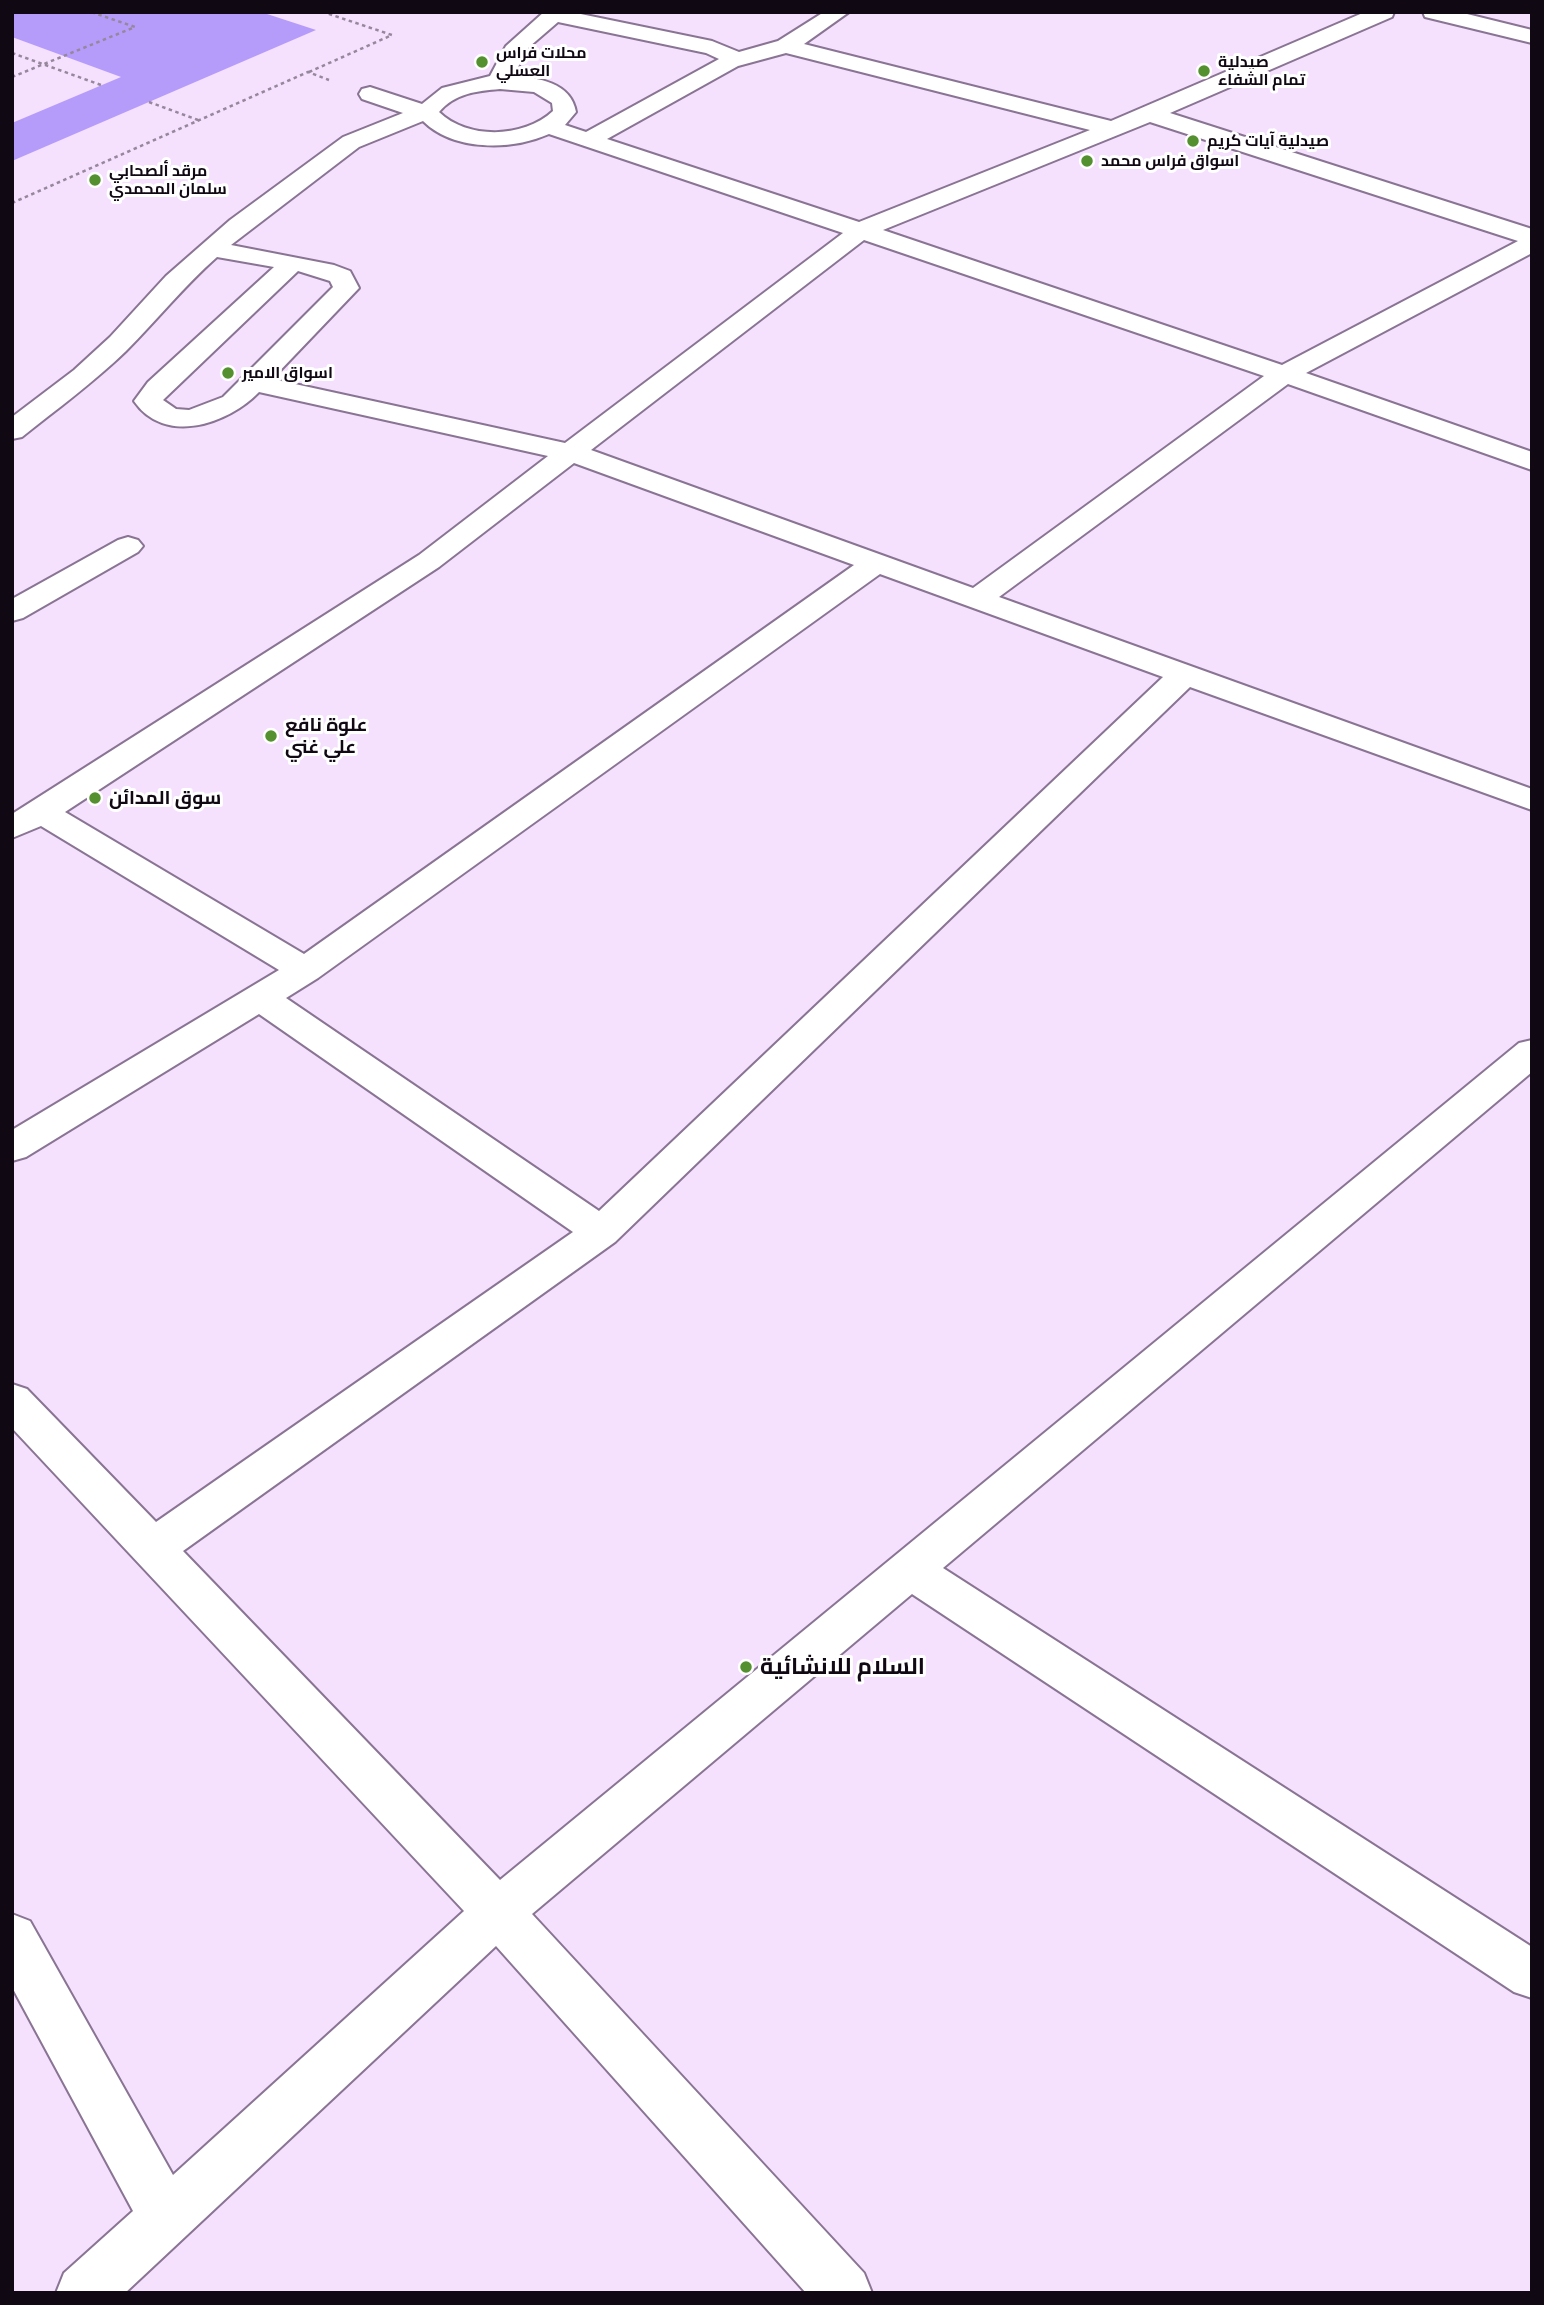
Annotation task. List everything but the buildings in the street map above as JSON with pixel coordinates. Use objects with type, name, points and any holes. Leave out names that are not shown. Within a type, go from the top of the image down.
[{"type":"street","points":[[587,140],[730,61],[786,46],[839,12]]},
{"type":"street","points":[[305,970],[27,820],[429,561],[863,229],[1114,129],[1384,12]]},
{"type":"street","points":[[1433,12],[1532,37]]},
{"type":"street","points":[[500,82],[503,65],[534,30],[556,13],[723,51],[730,55],[730,61]]},
{"type":"street","points":[[786,46],[1114,129]]},
{"type":"street","points":[[12,431],[110,351],[175,281],[211,249],[351,142],[395,122],[427,113],[433,103],[443,95],[459,89],[500,82],[536,86],[560,97],[565,104],[565,112],[549,127],[513,137],[473,137],[441,128],[427,113],[370,94]]},
{"type":"street","points":[[1149,114],[1532,237]]},
{"type":"street","points":[[549,127],[863,229],[1286,373],[1532,462]]},
{"type":"street","points":[[977,599],[1286,373],[1532,243]]},
{"type":"street","points":[[211,249],[291,264],[341,276],[346,288],[233,403],[212,415],[185,419],[156,412],[148,401],[158,388],[291,264]]},
{"type":"street","points":[[255,383],[572,453],[1532,800]]},
{"type":"street","points":[[12,612],[128,545]]},
{"type":"street","points":[[12,1148],[305,970],[876,563]]},
{"type":"street","points":[[153,1548],[601,1232],[1184,675]]},
{"type":"street","points":[[261,997],[601,1232]]},
{"type":"street","points":[[84,2293],[498,1912],[1532,1052]]},
{"type":"street","points":[[12,1400],[498,1912],[844,2293]]},
{"type":"street","points":[[910,1569],[1532,1975]]},
{"type":"street","points":[[12,1937],[166,2217]]},
{"type":"path","points":[[12,77],[135,27],[91,12]]},
{"type":"path","points":[[12,203],[392,35],[323,12]]},
{"type":"path","points":[[12,53],[101,85]]},
{"type":"path","points":[[308,72],[370,94]]},
{"type":"path","points":[[149,102],[199,121]]},
{"type":"place","name":"محلات فراس العسلي","points":[[482,62]]},
{"type":"place","name":"صيدلية تمام الشفاء","points":[[1204,71]]},
{"type":"place","name":"صيدلية آيات كريم","points":[[1193,141]]},
{"type":"place","name":"اسواق فراس محمد","points":[[1087,161]]},
{"type":"place","name":"مرقد ألصحابي سلمان المحمدي","points":[[95,180]]},
{"type":"place","name":"اسواق الامير","points":[[228,373]]},
{"type":"place","name":"علوة نافع علي غني","points":[[271,736]]},
{"type":"place","name":"سوق المدائن","points":[[95,798]]},
{"type":"place","name":"السلام للانشائية","points":[[746,1667]]}]
